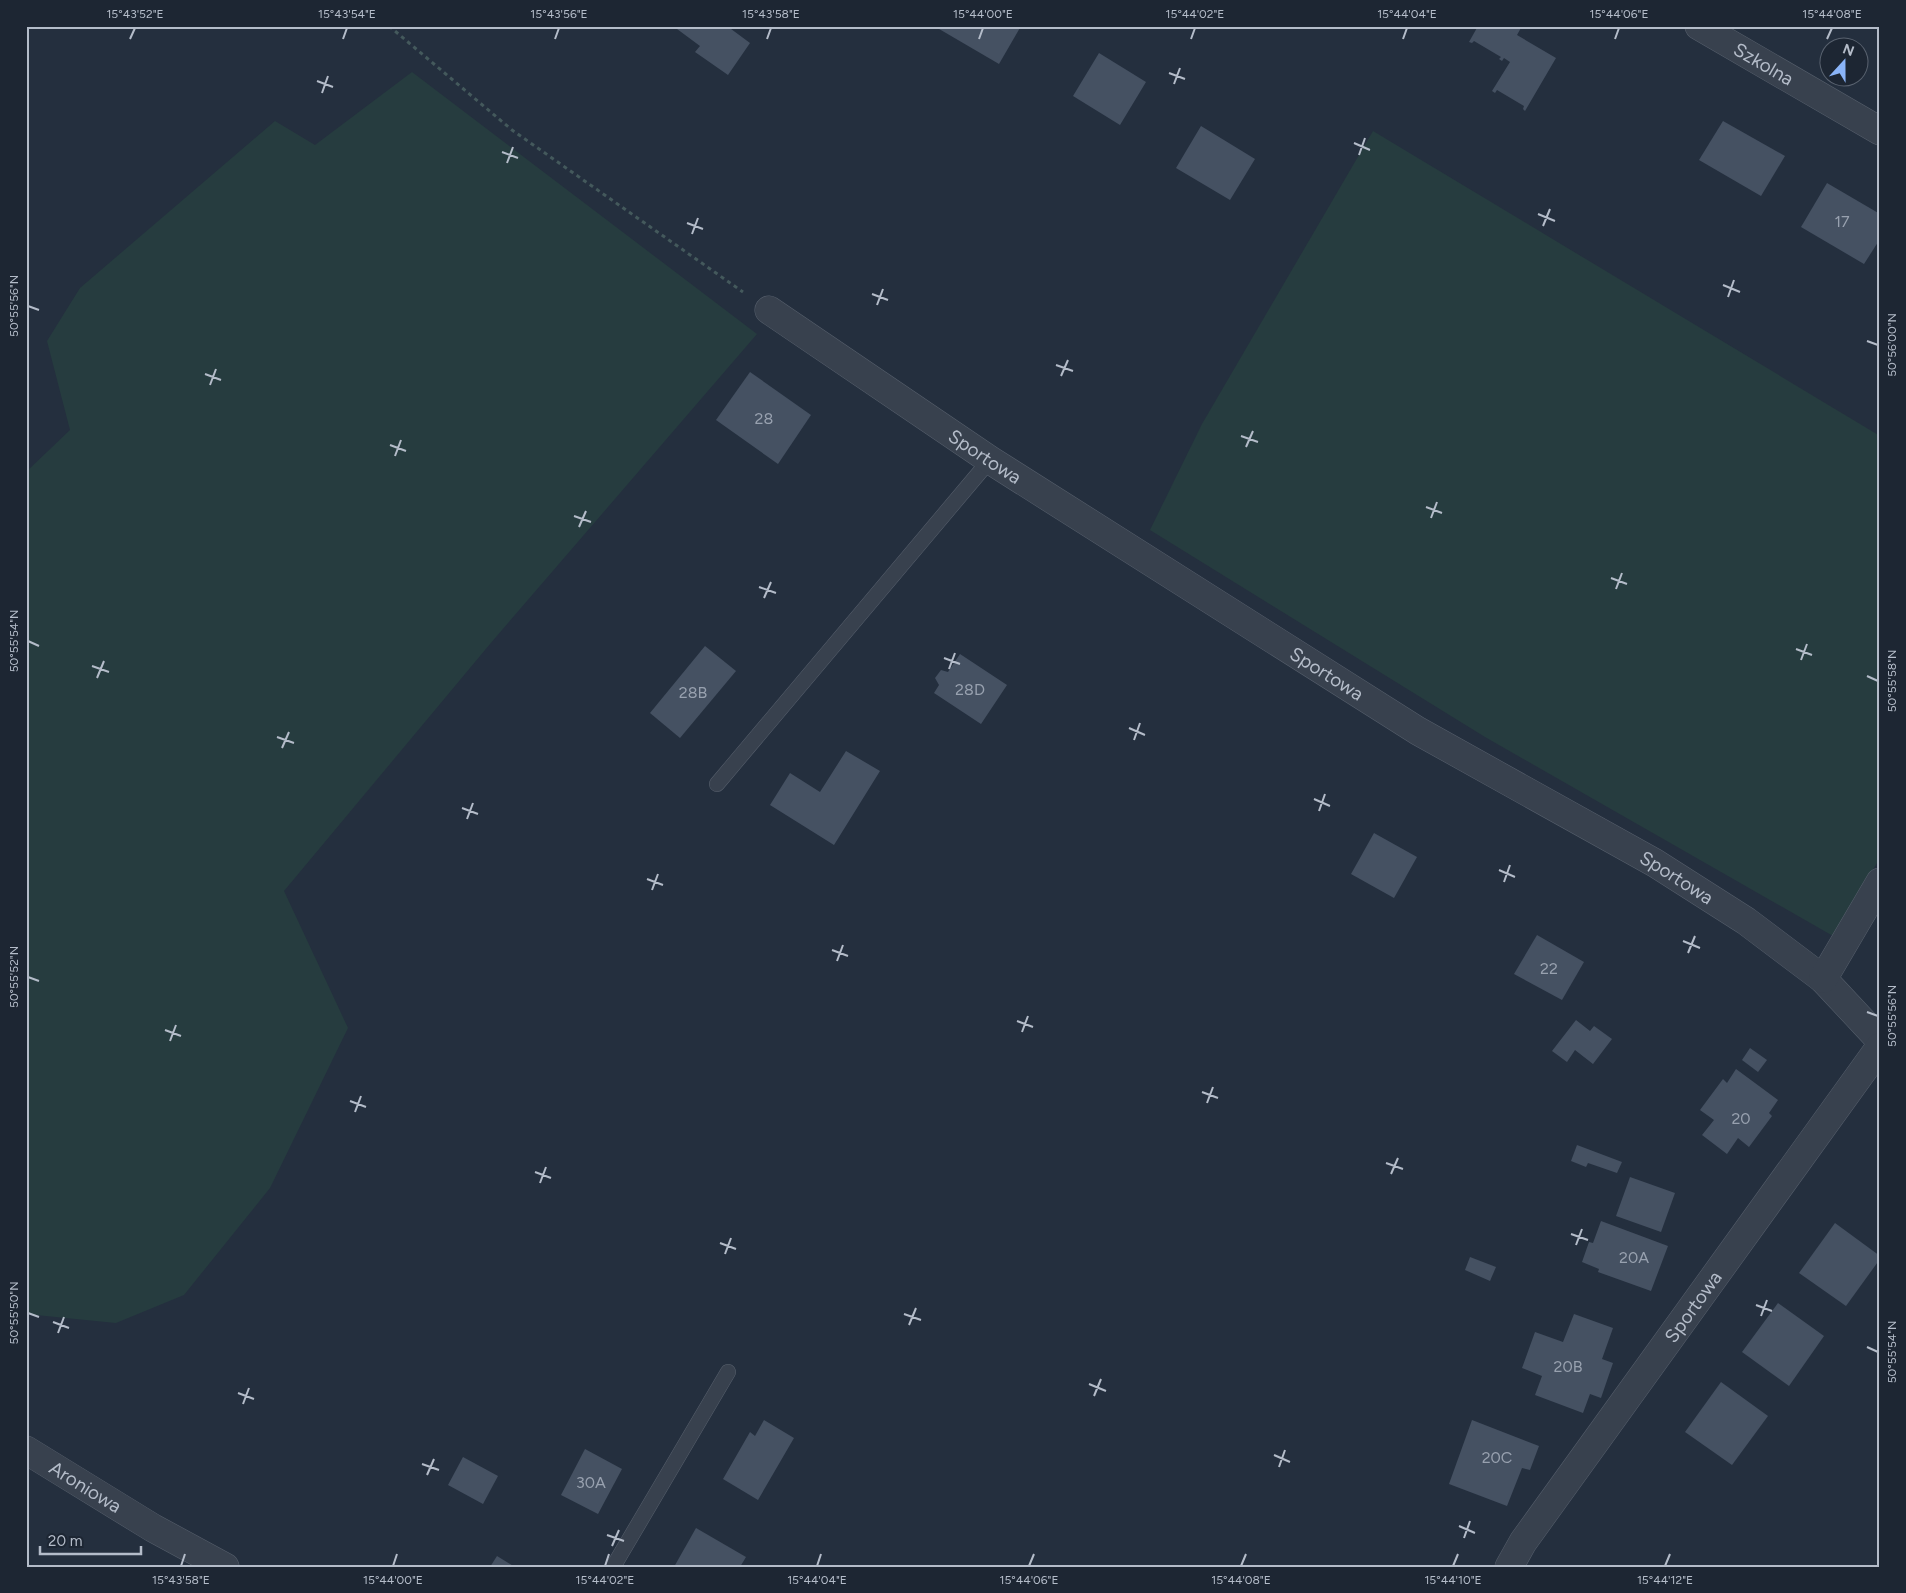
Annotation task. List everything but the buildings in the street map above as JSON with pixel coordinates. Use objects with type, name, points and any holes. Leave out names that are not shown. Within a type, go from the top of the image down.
[{"type":"street","name":"Szkolna","points":[[1699,26],[1880,131]]},
{"type":"street","name":"Sportowa","points":[[768,310],[990,460],[1418,731],[1655,863],[1746,921],[1823,979],[1880,1040]]},
{"type":"street","points":[[1823,979],[1880,882]]},
{"type":"street","name":"Sportowa","points":[[1509,1567],[1529,1534],[1880,1047]]},
{"type":"street","name":"Aroniowa","points":[[26,1450],[153,1528],[225,1567]]},
{"type":"lane","points":[[717,784],[990,460]]},
{"type":"lane","points":[[613,1567],[728,1372]]},
{"type":"path","points":[[389,26],[512,130],[768,310]]},
{"type":"green space","points":[[412,72],[757,334],[490,644],[284,891],[348,1028],[270,1188],[184,1295],[116,1323],[26,1314],[26,472],[70,430],[47,341],[80,288],[275,121],[315,145]]},
{"type":"green space","points":[[1373,131],[1880,436],[1880,858],[1833,936],[1485,737],[1150,530],[1202,424]]}]
